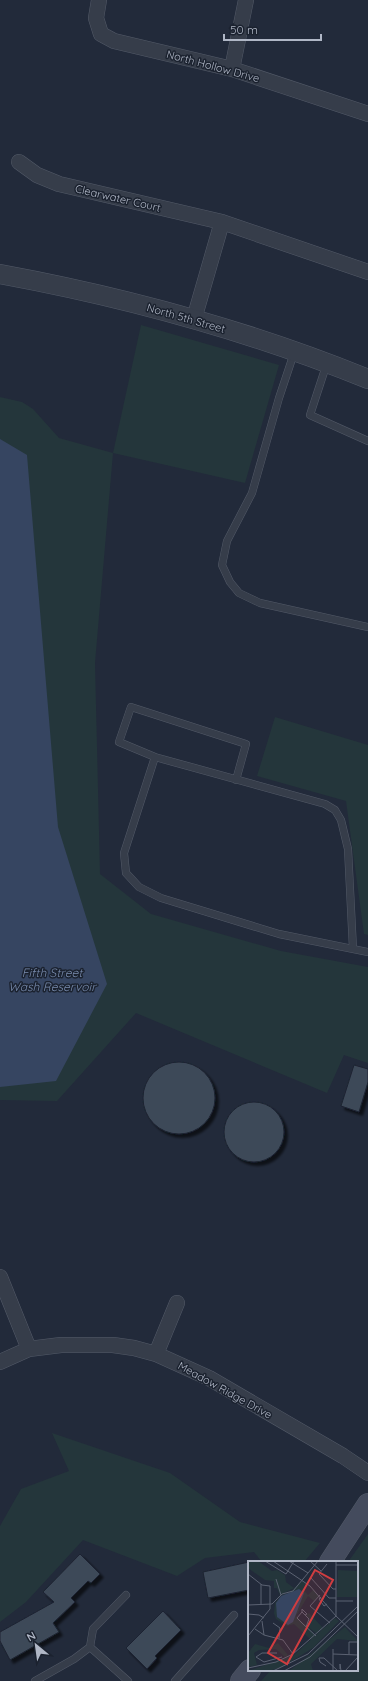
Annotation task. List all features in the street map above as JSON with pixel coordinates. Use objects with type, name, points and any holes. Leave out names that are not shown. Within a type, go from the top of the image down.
[{"type":"main road","points":[[331,1561],[368,1504]]},
{"type":"main road","points":[[241,1681],[249,1671]]},
{"type":"street","name":"North Hollow Drive","points":[[99,0],[96,18],[101,34],[114,41],[232,69],[363,112]]},
{"type":"street","points":[[232,69],[246,0]]},
{"type":"street","name":"Clearwater Court","points":[[19,162],[37,175],[59,184],[222,222],[368,272]]},
{"type":"street","points":[[194,319],[222,222]]},
{"type":"street","name":"North 5th Street","points":[[0,274],[63,286],[194,319],[327,362],[368,379]]},
{"type":"street","points":[[0,1277],[29,1349]]},
{"type":"street","points":[[156,1354],[177,1303]]},
{"type":"street","name":"Meadow Ridge Drive","points":[[0,1362],[29,1349],[62,1345],[113,1345],[134,1348],[156,1354],[209,1378],[343,1456],[368,1473]]},
{"type":"lane","points":[[294,351],[252,493],[227,541],[222,565],[230,582],[239,593],[260,603],[368,627]]},
{"type":"lane","points":[[327,362],[310,415],[368,441]]},
{"type":"lane","points":[[236,780],[246,744],[131,708],[119,742],[155,757],[236,780],[325,804],[334,810],[341,820],[348,849],[353,949]]},
{"type":"lane","points":[[155,757],[124,853],[126,873],[138,887],[161,898],[279,934],[368,952]]},
{"type":"lane","points":[[35,1681],[74,1659],[90,1647],[93,1629],[126,1594]]},
{"type":"lane","points":[[175,1681],[234,1616]]},
{"type":"lane","points":[[90,1647],[128,1681]]},
{"type":"shaded area","points":[[141,325],[279,365],[245,483],[113,453]]},
{"type":"shaded area","points":[[0,397],[22,402],[33,409],[59,438],[113,453],[95,663],[100,874],[151,914],[281,951],[368,967],[368,1063],[344,1055],[327,1093],[136,1013],[57,1101],[0,1100]]},
{"type":"shaded area","points":[[275,717],[368,745],[368,935],[364,934],[346,801],[257,776]]},
{"type":"shaded area","points":[[52,1433],[170,1473],[240,1522],[320,1543],[305,1561],[261,1561],[254,1552],[205,1558],[177,1576],[83,1540],[26,1602],[0,1622],[0,1526],[21,1489],[69,1471]]},
{"type":"shaded area","points":[[368,1534],[368,1681],[261,1681],[270,1671],[358,1671],[358,1561],[349,1561]]},
{"type":"water","name":"Fifth Street Wash Reservoir","points":[[0,439],[27,455],[58,827],[107,984],[56,1081],[0,1087]]},
{"type":"building","points":[[172,1062],[186,1062],[193,1064],[205,1072],[213,1084],[215,1098],[213,1112],[205,1124],[193,1132],[186,1134],[172,1134],[165,1132],[153,1124],[145,1112],[143,1105],[143,1091],[145,1084],[153,1072],[165,1064]]},
{"type":"building","points":[[354,1065],[368,1069],[368,1082],[359,1112],[341,1106]]},
{"type":"building","points":[[248,1102],[260,1102],[276,1110],[282,1120],[284,1132],[282,1144],[276,1154],[260,1162],[248,1162],[232,1154],[224,1138],[224,1126],[232,1110]]},
{"type":"building","points":[[80,1554],[100,1574],[91,1583],[88,1581],[71,1598],[75,1602],[53,1623],[59,1632],[10,1660],[0,1641],[0,1632],[54,1602],[43,1592]]},
{"type":"building","points":[[248,1562],[248,1590],[208,1598],[203,1572]]},
{"type":"building","points":[[163,1611],[181,1630],[155,1656],[157,1658],[147,1669],[126,1648]]}]
